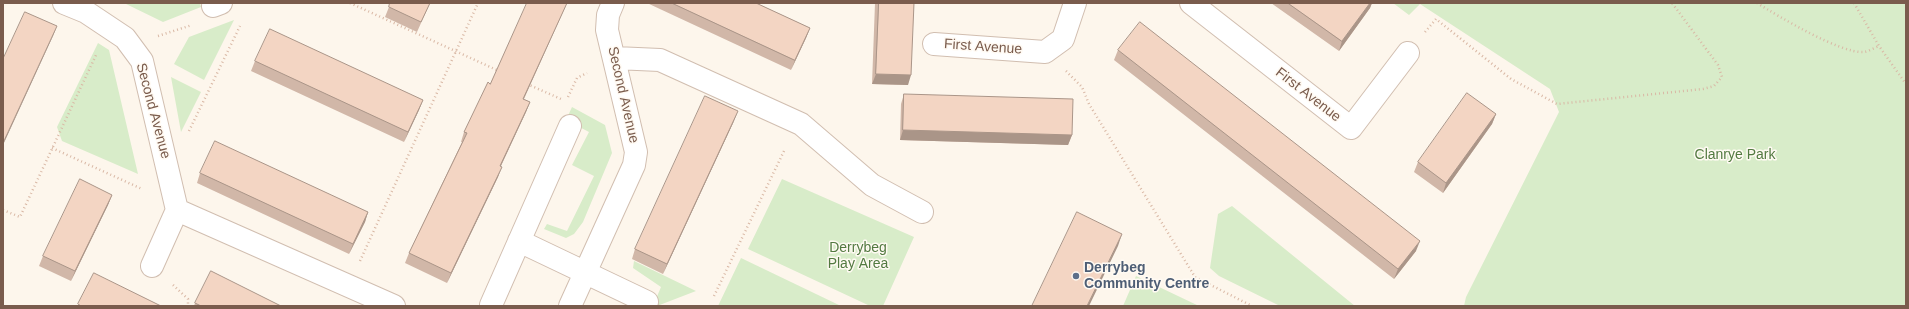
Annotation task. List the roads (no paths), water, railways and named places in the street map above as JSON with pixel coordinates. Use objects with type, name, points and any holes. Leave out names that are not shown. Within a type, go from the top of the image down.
[{"type":"street","name":"Second Avenue","points":[[64,3],[86,12],[125,38],[142,61],[178,210]]},
{"type":"street","name":"Second Avenue","points":[[570,306],[634,165],[636,152],[608,30],[608,15],[613,3]]},
{"type":"street","name":"First Avenue","points":[[934,44],[1045,52],[1063,40],[1075,3]]},
{"type":"street","name":"First Avenue","points":[[1191,3],[1351,128],[1408,53]]},
{"type":"street","points":[[615,58],[660,60],[801,124],[872,185],[922,212]]},
{"type":"street","points":[[491,305],[570,126]]},
{"type":"street","points":[[152,266],[178,210],[394,306]]},
{"type":"street","points":[[519,241],[648,302]]},
{"type":"place","name":"Derrybeg Community Centre","points":[[1076,276]]},
{"type":"park label","name":"Clanrye Park","points":[[1735,155]]},
{"type":"park label","name":"Derrybeg Play Area","points":[[858,256]]}]
